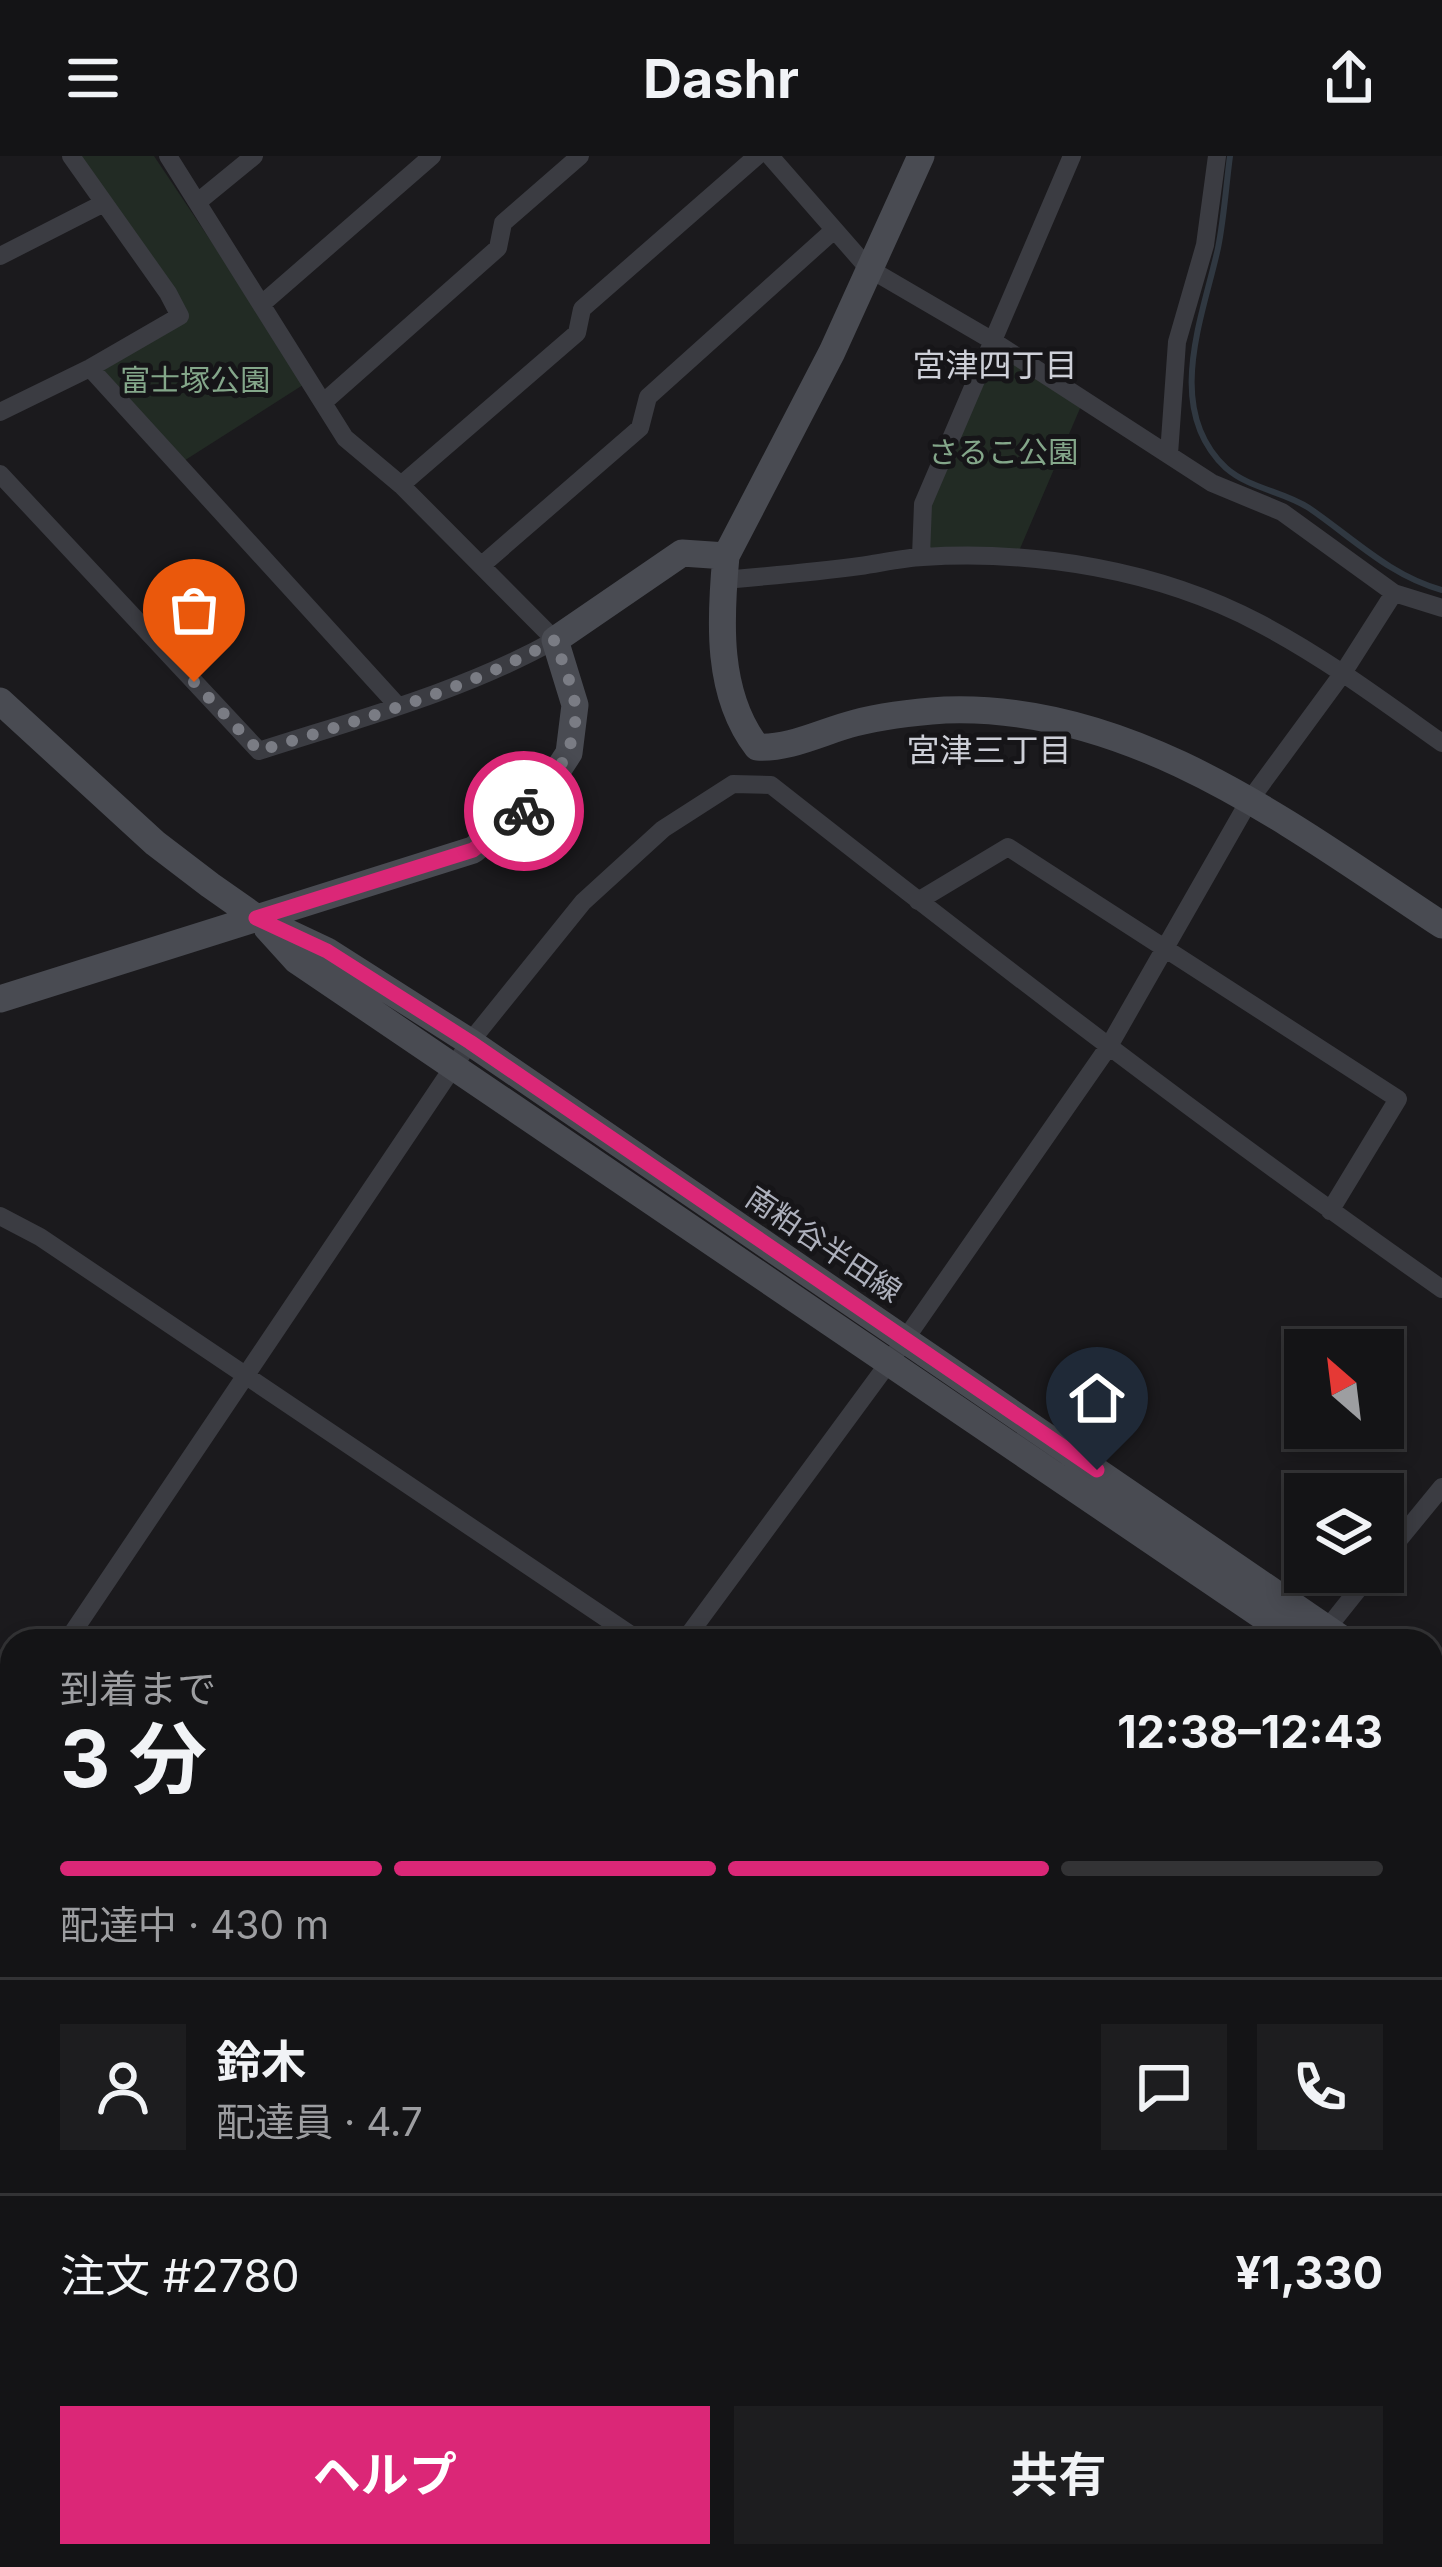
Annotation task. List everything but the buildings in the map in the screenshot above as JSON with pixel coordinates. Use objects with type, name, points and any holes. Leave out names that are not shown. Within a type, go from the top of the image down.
[{"type":"street","points":[[0,412],[180,316],[71,156]]},
{"type":"street","points":[[0,999],[473,850],[541,796],[568,753],[575,705],[555,640],[400,485],[345,438],[168,156]]},
{"type":"street","points":[[199,201],[254,156]]},
{"type":"street","points":[[263,303],[432,156]]},
{"type":"street","points":[[325,401],[498,248],[503,223],[580,156]]},
{"type":"street","points":[[400,485],[577,333],[582,309],[757,156]]},
{"type":"street","points":[[770,156],[868,268],[993,341],[1212,483],[1282,512],[1394,592],[1442,608]]},
{"type":"street","points":[[921,156],[832,352],[725,568],[727,677],[742,728],[758,747],[774,748],[859,722],[945,710],[1031,714],[1101,733],[1172,760],[1250,801],[1442,925]]},
{"type":"street","points":[[921,556],[922,504],[1072,156]]},
{"type":"street","points":[[1169,454],[1178,342],[1205,244],[1217,156]]},
{"type":"street","points":[[0,256],[104,203]]},
{"type":"street","points":[[482,566],[640,428],[648,397],[834,230]]},
{"type":"street","points":[[90,368],[398,706]]},
{"type":"street","points":[[0,474],[259,751],[398,706],[531,654],[682,553],[725,568],[792,575],[921,556],[1016,558],[1109,569],[1257,622],[1342,673],[1442,743]]},
{"type":"street","points":[[693,1629],[898,1350],[1109,1046],[1250,801],[1394,592]]},
{"type":"street","name":"南粕谷半田線","points":[[6,718],[155,843],[256,918],[296,959],[462,1053],[1319,1629]]},
{"type":"street","points":[[75,1629],[462,1053],[596,887],[663,829],[733,784],[771,785],[1109,1046],[1442,1289]]},
{"type":"street","points":[[918,901],[1008,847],[1398,1099],[1330,1211]]},
{"type":"street","points":[[0,1216],[40,1237],[622,1629]]},
{"type":"street","name":"南粕谷半田線","points":[[898,1350],[1282,1629]]},
{"type":"street","points":[[1404,1533],[1442,1487]]},
{"type":"street","points":[[1335,1629],[1358,1593]]},
{"type":"green space","name":"富士塚公園","points":[[70,156],[154,156],[306,383],[179,464],[90,368],[179,316]]},
{"type":"green space","name":"さるこ公園","points":[[993,341],[1084,399],[1016,558],[921,556],[923,504]]},
{"type":"waterway","points":[[1230,156],[1220,237],[1193,362],[1196,418],[1207,444],[1235,475],[1299,502],[1389,566],[1442,590]]},
{"type":"way so far","points":[[194,682],[259,751],[398,706],[531,654],[555,640],[575,705],[568,753],[541,796],[524,811]]},
{"type":"district","name":"宮津四丁目","points":[[995,365]]},
{"type":"district","name":"宮津三丁目","points":[[989,750]]},
{"type":"route","points":[[524,811],[473,850],[256,918],[327,951],[470,1042],[1097,1470]]}]
